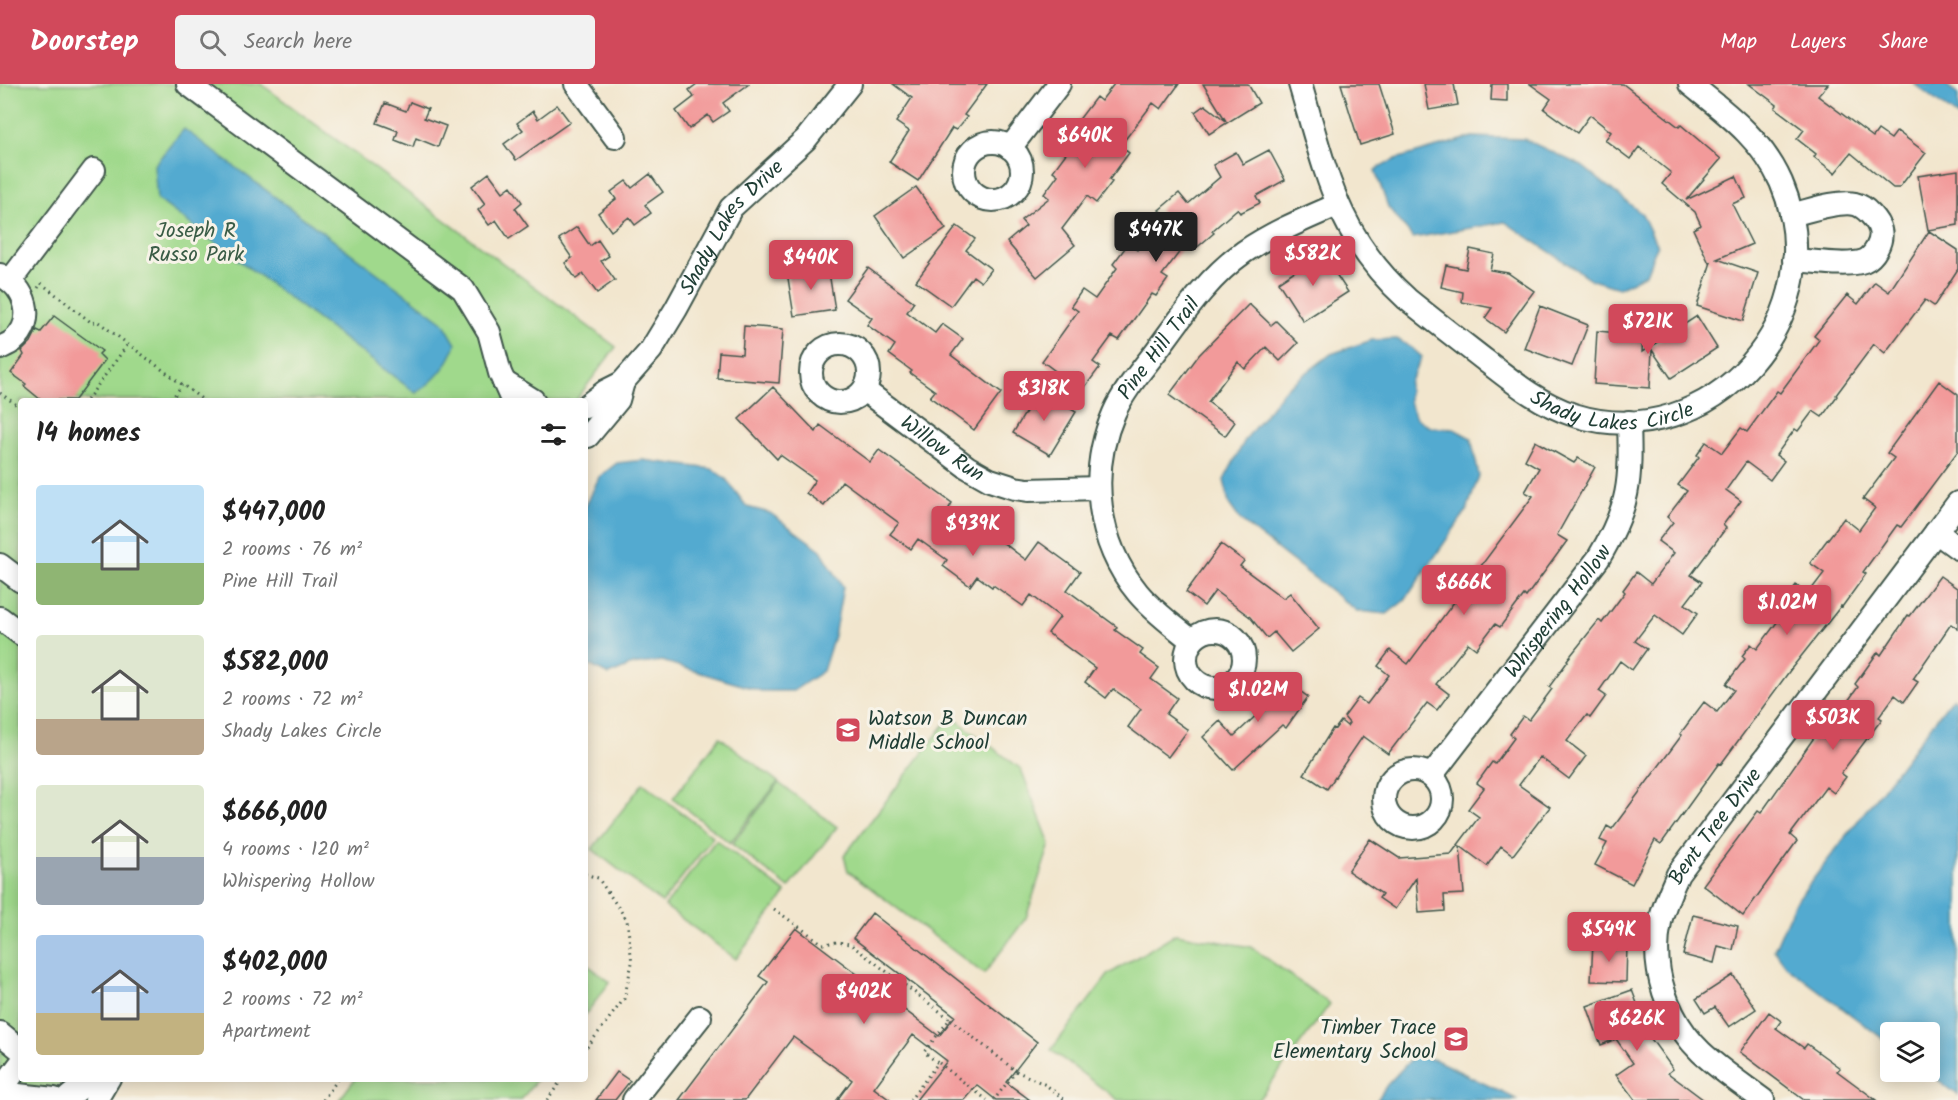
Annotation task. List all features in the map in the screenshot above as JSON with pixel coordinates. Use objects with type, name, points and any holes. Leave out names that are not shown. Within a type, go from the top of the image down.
[{"type":"street","points":[[188,84],[463,289],[489,332],[508,391],[527,398]]},
{"type":"street","points":[[576,84],[615,137]]},
{"type":"street","name":"Shady Lakes Drive","points":[[588,405],[623,381],[651,350],[731,208],[806,139],[850,84]]},
{"type":"street","points":[[1010,148],[1059,84]]},
{"type":"street","name":"Shady Lakes Circle","points":[[1300,84],[1337,205],[1360,247],[1389,284],[1528,393],[1550,406],[1600,421],[1629,422],[1655,419],[1680,413],[1696,406],[1726,388],[1745,371],[1766,346],[1779,324],[1788,300],[1793,274],[1794,232],[1791,215],[1781,182],[1769,159],[1754,138],[1738,122],[1690,84]]},
{"type":"street","points":[[0,348],[13,341],[23,329],[27,313],[24,297],[15,284],[5,278],[94,171]]},
{"type":"street","points":[[1791,215],[1836,205],[1856,204],[1870,214],[1880,229],[1880,240],[1873,254],[1865,260],[1847,263],[1794,260]]},
{"type":"street","name":"Pine Hill Trail","points":[[1192,641],[1156,612],[1138,593],[1123,572],[1107,536],[1099,489],[1105,437],[1114,412],[1127,390],[1200,293],[1225,268],[1243,253],[1273,234],[1337,205]]},
{"type":"street","name":"Shady Lakes Drive","points":[[588,436],[618,400],[623,381]]},
{"type":"street","name":"Willow Run","points":[[864,390],[967,467],[990,480],[1028,490],[1099,489]]},
{"type":"street","name":"Whispering Hollow","points":[[1431,776],[1598,559],[1614,532],[1627,497],[1630,470],[1629,422]]},
{"type":"street","name":"Bent Tree Drive","points":[[1763,1100],[1701,1052],[1685,1034],[1673,1014],[1659,973],[1660,922],[1667,899],[1678,874],[1958,503]]},
{"type":"street","points":[[1936,532],[1958,548]]},
{"type":"street","points":[[0,565],[18,579]]},
{"type":"street","points":[[0,618],[18,632]]},
{"type":"street","points":[[634,1100],[700,1017]]},
{"type":"street","points":[[0,1034],[18,1048]]},
{"type":"street","points":[[0,1093],[18,1067]]},
{"type":"street","points":[[0,1093],[63,1099],[86,1082]]},
{"type":"street","points":[[96,1100],[107,1082]]},
{"type":"street","points":[[0,1093],[10,1100]]},
{"type":"path","points":[[35,296],[41,283],[92,323],[97,321],[200,398]]},
{"type":"path","points":[[88,398],[128,345]]},
{"type":"path","points":[[172,398],[182,385]]},
{"type":"path","points":[[0,393],[18,406]]},
{"type":"path","points":[[588,875],[598,878],[627,920],[632,963],[624,999],[588,1046]]},
{"type":"path","points":[[774,909],[823,944],[837,942],[850,944],[1016,1071],[1046,1085],[1065,1100]]},
{"type":"path","points":[[950,1019],[924,1052],[987,1100]]},
{"type":"path","points":[[910,1100],[938,1063]]},
{"type":"path","points":[[994,1100],[1016,1071]]},
{"type":"path","points":[[323,1100],[336,1082]]},
{"type":"path","points":[[547,1100],[560,1082]]},
{"type":"green space","name":"Joseph R Russo Park","points":[[0,84],[261,84],[616,347],[578,398],[18,398],[18,1082],[62,1082],[48,1100],[0,1100]]},
{"type":"green space","points":[[951,716],[1021,769],[1050,844],[1026,918],[984,974],[848,871],[844,856]]},
{"type":"green space","points":[[720,737],[778,782],[730,843],[673,798]]},
{"type":"green space","points":[[643,783],[713,837],[662,903],[592,849]]},
{"type":"green space","points":[[779,783],[837,827],[789,888],[732,844]]},
{"type":"green space","points":[[716,840],[786,893],[736,959],[665,906]]},
{"type":"green space","points":[[1175,934],[1251,947],[1330,1004],[1258,1100],[1118,1100],[1051,1050],[1109,974]]},
{"type":"green space","points":[[588,965],[610,982],[588,1011]]},
{"type":"green space","points":[[353,1082],[535,1082],[521,1100],[339,1100]]},
{"type":"water","points":[[1914,84],[1945,84],[1958,94],[1958,117]]},
{"type":"water","points":[[184,129],[443,322],[456,344],[445,366],[430,383],[416,393],[157,199],[154,165]]},
{"type":"water","points":[[1472,137],[1524,139],[1582,166],[1642,214],[1657,246],[1646,274],[1619,288],[1592,280],[1505,222],[1413,238],[1388,207],[1375,170],[1396,159]]},
{"type":"water","points":[[1397,339],[1422,357],[1409,383],[1409,401],[1416,418],[1430,427],[1454,429],[1471,438],[1479,476],[1467,510],[1405,600],[1387,614],[1357,611],[1241,521],[1229,504],[1224,480],[1245,440],[1284,390],[1331,354],[1372,340]]},
{"type":"water","points":[[643,460],[712,469],[726,479],[747,507],[770,513],[821,550],[843,587],[834,636],[823,671],[793,691],[761,691],[662,661],[632,665],[609,675],[588,664],[588,501],[599,477],[617,463]]},
{"type":"water","points":[[1953,697],[1958,703],[1958,1095],[1940,1082],[1940,1022],[1880,1022],[1880,1036],[1786,966],[1774,950],[1794,904]]},
{"type":"water","points":[[1414,1056],[1436,1060],[1518,1100],[1377,1100],[1387,1085]]},
{"type":"building","points":[[697,84],[749,84],[723,103],[729,111],[713,122],[708,115],[689,129],[676,111],[694,97],[689,90]]},
{"type":"building","points":[[893,84],[987,84],[964,115],[967,117],[956,130],[952,128],[918,181],[889,162],[909,131],[896,122],[912,98]]},
{"type":"building","points":[[1114,84],[1179,84],[1161,109],[1153,103],[1120,146],[1129,153],[1109,180],[1112,182],[1096,203],[1087,196],[1062,229],[1075,245],[1037,277],[1007,242],[1026,226],[1021,220],[1049,198],[1044,194],[1058,175],[1053,171],[1073,144],[1065,138],[1096,97],[1101,101]]},
{"type":"building","points":[[1203,84],[1248,84],[1259,103],[1209,134],[1195,112],[1205,105],[1226,121]]},
{"type":"building","points":[[1341,84],[1379,84],[1395,134],[1360,145]]},
{"type":"building","points":[[1424,84],[1454,84],[1458,105],[1429,110]]},
{"type":"building","points":[[1492,84],[1507,84],[1507,101],[1491,100]]},
{"type":"building","points":[[1530,84],[1623,84],[1679,127],[1681,125],[1721,159],[1686,200],[1736,176],[1746,198],[1732,204],[1752,244],[1717,259],[1758,273],[1743,321],[1697,306],[1711,262],[1709,263],[1693,229],[1701,225],[1695,212],[1662,184],[1671,173],[1639,147],[1630,159],[1605,140],[1611,132],[1590,115],[1577,133],[1544,109],[1551,99]]},
{"type":"building","points":[[1749,84],[1828,84],[1818,96],[1873,137],[1878,130],[1891,139],[1897,131],[1926,153],[1899,188],[1893,188],[1851,153],[1835,173],[1814,157],[1816,154],[1797,139],[1804,130],[1775,108],[1777,105]]},
{"type":"building","points":[[410,102],[428,109],[424,118],[446,126],[438,147],[416,138],[413,147],[395,140],[398,131],[377,123],[385,103],[406,111]]},
{"type":"building","points":[[557,105],[570,122],[516,160],[504,144],[523,130],[517,123],[533,111],[538,119]]},
{"type":"building","points":[[1269,150],[1285,180],[1256,196],[1260,203],[1240,213],[1237,209],[1194,250],[1187,242],[1162,275],[1168,279],[1156,296],[1152,294],[1119,340],[1112,336],[1093,362],[1100,367],[1082,391],[1042,361],[1078,311],[1071,306],[1082,290],[1095,299],[1117,268],[1113,264],[1128,244],[1137,250],[1163,214],[1159,210],[1179,193],[1188,204],[1220,177],[1213,165],[1236,152],[1243,164]]},
{"type":"building","points":[[1958,170],[1958,225],[1928,230],[1918,176]]},
{"type":"building","points":[[489,173],[503,192],[511,186],[522,202],[515,208],[528,226],[509,239],[496,220],[489,225],[478,210],[485,204],[472,186]]},
{"type":"building","points":[[650,174],[663,192],[645,205],[651,213],[635,225],[629,217],[611,231],[598,213],[616,199],[611,192],[626,181],[632,188]]},
{"type":"building","points":[[916,187],[946,229],[904,258],[875,216]]},
{"type":"building","points":[[957,226],[975,239],[966,250],[991,269],[981,282],[973,276],[951,306],[916,281]]},
{"type":"building","points":[[577,227],[590,246],[598,240],[609,256],[601,261],[615,280],[597,293],[583,274],[576,279],[565,263],[572,258],[559,239]]},
{"type":"building","points":[[1929,231],[1958,250],[1958,269],[1934,306],[1925,300],[1885,353],[1874,344],[1822,417],[1813,411],[1798,431],[1795,429],[1776,455],[1784,461],[1770,480],[1746,462],[1726,490],[1741,501],[1723,525],[1726,528],[1691,575],[1702,582],[1685,604],[1698,613],[1682,635],[1655,615],[1635,641],[1647,649],[1632,670],[1620,661],[1599,691],[1606,696],[1590,718],[1587,715],[1567,741],[1586,756],[1569,779],[1540,757],[1519,785],[1550,807],[1513,855],[1501,846],[1487,866],[1460,846],[1464,894],[1444,895],[1445,911],[1419,913],[1416,878],[1395,909],[1379,898],[1382,894],[1348,871],[1370,839],[1399,858],[1451,854],[1479,817],[1468,809],[1484,788],[1477,783],[1492,762],[1495,764],[1514,738],[1510,734],[1523,716],[1529,720],[1552,689],[1549,687],[1567,660],[1599,620],[1602,623],[1625,592],[1623,590],[1636,572],[1651,584],[1674,553],[1658,541],[1673,522],[1667,517],[1687,491],[1678,485],[1699,457],[1697,455],[1706,442],[1722,453],[1741,428],[1747,432],[1777,391],[1780,393],[1819,340],[1814,336],[1847,295],[1858,304],[1875,282],[1889,292]]},
{"type":"building","points":[[1470,249],[1494,254],[1490,270],[1508,273],[1534,291],[1504,332],[1485,318],[1492,308],[1462,302],[1463,292],[1441,287],[1446,265],[1466,269]]},
{"type":"building","points":[[1322,253],[1348,292],[1303,321],[1278,282]]},
{"type":"building","points":[[828,266],[835,310],[794,316],[787,272]]},
{"type":"building","points":[[868,268],[914,302],[907,312],[935,333],[942,324],[963,339],[951,355],[1001,393],[974,430],[930,397],[935,391],[889,354],[895,345],[867,325],[872,318],[845,299]]},
{"type":"building","points":[[1249,304],[1271,325],[1276,321],[1298,343],[1280,361],[1266,347],[1245,369],[1238,362],[1208,402],[1235,422],[1225,436],[1169,395],[1199,355]]},
{"type":"building","points":[[1540,306],[1588,325],[1572,366],[1524,348]]},
{"type":"building","points":[[54,316],[102,351],[99,354],[105,360],[76,398],[39,398],[24,386],[26,384],[11,373],[24,355],[22,351],[31,342],[37,330],[41,332]]},
{"type":"building","points":[[1697,316],[1717,348],[1671,378],[1652,350],[1650,388],[1594,384],[1597,331],[1643,335],[1642,352]]},
{"type":"building","points":[[744,326],[783,329],[779,383],[717,378],[719,352],[742,354]]},
{"type":"building","points":[[1939,381],[1958,395],[1958,451],[1901,527],[1897,525],[1863,572],[1866,574],[1842,607],[1791,669],[1721,764],[1719,763],[1661,844],[1655,840],[1632,884],[1595,865],[1607,843],[1600,840],[1607,826],[1612,829],[1704,702],[1717,712],[1734,690],[1726,684],[1745,659],[1742,656],[1751,644],[1757,649],[1778,621],[1772,617],[1796,585],[1808,594],[1824,573],[1810,563],[1844,518],[1859,530],[1875,508],[1863,499],[1894,458],[1887,453]]},
{"type":"building","points":[[773,387],[816,432],[820,425],[870,462],[879,450],[952,503],[949,508],[973,525],[979,517],[1000,533],[997,538],[1026,560],[1039,542],[1080,572],[1067,590],[1117,627],[1115,630],[1143,650],[1140,654],[1159,668],[1151,679],[1177,698],[1166,714],[1188,730],[1168,757],[1128,727],[1141,709],[1113,689],[1106,698],[1085,682],[1095,668],[1048,633],[1060,617],[1031,595],[1023,606],[977,576],[970,586],[943,566],[947,560],[918,539],[911,549],[890,534],[899,523],[842,481],[824,506],[806,493],[815,480],[780,455],[777,459],[739,419]]},
{"type":"building","points":[[1039,390],[1076,412],[1050,455],[1013,433]]},
{"type":"building","points":[[1535,441],[1574,463],[1578,458],[1595,467],[1557,535],[1567,541],[1526,597],[1524,595],[1500,627],[1495,624],[1476,649],[1468,643],[1436,684],[1449,694],[1437,710],[1427,703],[1388,754],[1363,736],[1327,789],[1304,774],[1333,728],[1335,729],[1341,721],[1347,726],[1349,723],[1344,717],[1358,698],[1367,704],[1389,675],[1378,666],[1390,650],[1408,664],[1533,496],[1525,492],[1539,468],[1525,460]]},
{"type":"building","points":[[1221,544],[1244,561],[1240,566],[1283,598],[1290,593],[1319,629],[1291,652],[1274,632],[1267,638],[1250,617],[1215,591],[1204,606],[1186,592]]},
{"type":"building","points":[[1940,576],[1958,589],[1958,629],[1951,624],[1913,679],[1918,682],[1904,702],[1895,695],[1879,717],[1882,719],[1841,773],[1846,777],[1834,793],[1826,787],[1790,835],[1797,841],[1743,916],[1703,885],[1758,811],[1761,813],[1818,732],[1840,706],[1843,708],[1858,687],[1855,684],[1878,652],[1881,655],[1908,615],[1910,616]]},
{"type":"building","points":[[1279,676],[1308,697],[1286,728],[1282,725],[1233,770],[1203,737],[1220,721],[1234,736],[1262,710],[1251,702],[1264,684],[1269,688]]},
{"type":"building","points":[[872,913],[1037,1042],[1006,1082],[1030,1100],[996,1100],[977,1085],[964,1100],[916,1100],[947,1061],[913,1035],[874,1088],[890,1100],[837,1100],[852,1080],[793,1037],[745,1100],[679,1100],[768,982],[759,976],[796,928],[939,1036],[955,1016],[853,938]]},
{"type":"building","points":[[1693,915],[1738,926],[1733,950],[1718,946],[1714,963],[1683,955]]},
{"type":"building","points":[[1593,943],[1627,944],[1626,982],[1591,981]]},
{"type":"building","points":[[1733,975],[1756,1009],[1729,1027],[1715,1007],[1705,1013],[1696,999]]},
{"type":"building","points":[[1632,990],[1638,1006],[1633,1008],[1645,1039],[1649,1036],[1673,1069],[1668,1073],[1704,1100],[1635,1100],[1616,1075],[1633,1063],[1616,1039],[1601,1045],[1587,1006]]},
{"type":"building","points":[[1769,1012],[1781,1021],[1776,1028],[1804,1048],[1807,1044],[1840,1068],[1837,1071],[1876,1100],[1804,1100],[1740,1052]]},
{"type":"building","points":[[617,1072],[630,1081],[615,1100],[596,1100]]},
{"type":"place","name":"Watson B Duncan Middle School","points":[[848,730]]},
{"type":"place","name":"Timber Trace Elementary School","points":[[1456,1039]]}]
